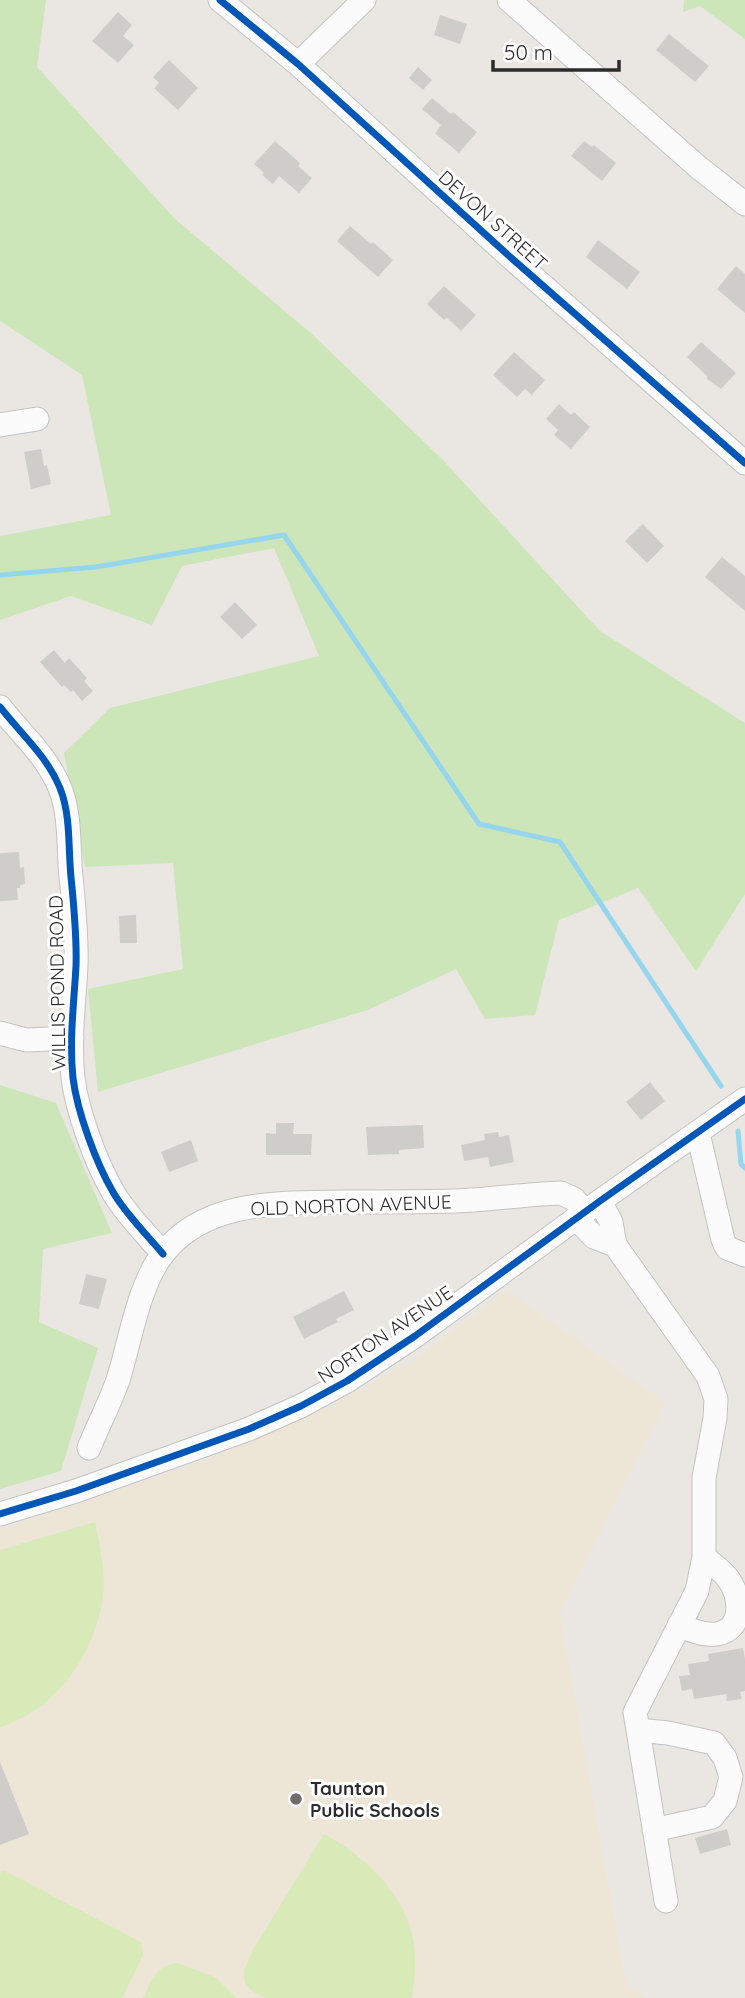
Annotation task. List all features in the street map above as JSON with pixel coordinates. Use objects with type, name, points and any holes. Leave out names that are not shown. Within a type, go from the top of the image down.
[{"type":"street","name":"DEVON STREET","points":[[220,0],[298,64],[508,255],[745,463]]},
{"type":"street","points":[[298,64],[364,0]]},
{"type":"street","points":[[509,0],[709,176],[745,204]]},
{"type":"street","points":[[0,425],[37,419]]},
{"type":"street","name":"WILLIS POND ROAD","points":[[0,707],[42,756],[59,785],[64,800],[68,821],[76,943],[72,1059],[77,1100],[113,1194],[163,1254]]},
{"type":"street","points":[[0,1033],[26,1040],[72,1038]]},
{"type":"street","name":"NORTON AVENUE","points":[[0,1514],[249,1429],[301,1406],[370,1367],[745,1099]]},
{"type":"street","points":[[698,1133],[723,1240],[727,1248],[745,1255]]},
{"type":"street","name":"OLD NORTON AVENUE","points":[[89,1448],[117,1382],[146,1287],[163,1254],[174,1242],[204,1222],[237,1209],[274,1203],[458,1201],[561,1193],[587,1210]]},
{"type":"street","points":[[587,1210],[611,1222],[615,1245],[708,1376],[716,1399],[704,1478],[705,1557],[696,1591],[635,1712],[666,1901]]},
{"type":"street","points":[[679,1625],[696,1632],[717,1634],[732,1628],[738,1615],[737,1598],[729,1579],[705,1557]]},
{"type":"street","points":[[638,1730],[668,1733],[714,1743],[725,1758],[731,1777],[725,1801],[712,1817],[654,1830]]},
{"type":"shaded area","name":"Taunton Public Schools","points":[[508,1291],[666,1403],[560,1614],[626,1984],[647,1998],[0,1998],[0,1530],[202,1462],[330,1407],[416,1358]]},
{"type":"green space","points":[[0,0],[46,0],[37,67],[175,219],[312,334],[443,460],[600,631],[745,723],[745,894],[696,971],[638,888],[559,920],[535,1015],[485,1019],[456,969],[368,1010],[98,1092],[88,989],[183,969],[173,863],[85,867],[64,753],[110,708],[319,656],[274,548],[182,566],[152,625],[71,596],[0,620],[0,536],[111,515],[82,375],[0,321]]},
{"type":"green space","points":[[684,0],[745,0],[745,39],[700,6],[683,12]]},
{"type":"green space","points":[[0,1085],[56,1103],[112,1233],[43,1249],[39,1322],[98,1348],[61,1471],[0,1489]]},
{"type":"green space","points":[[95,1522],[104,1589],[91,1641],[68,1680],[58,1691],[36,1709],[0,1728],[0,1550]]},
{"type":"green space","points":[[324,1834],[369,1866],[382,1879],[403,1909],[414,1944],[412,1998],[265,1998],[253,1992],[245,1983],[244,1970],[254,1948]]},
{"type":"green space","points":[[3,1870],[141,1942],[143,1955],[122,1998],[0,1998],[0,1874]]},
{"type":"green space","points":[[177,1963],[215,1977],[236,1998],[143,1998],[159,1971]]},
{"type":"building","points":[[118,12],[132,25],[123,36],[134,45],[118,63],[92,41]]},
{"type":"building","points":[[440,15],[467,24],[460,44],[434,35]]},
{"type":"building","points":[[669,34],[709,66],[695,82],[656,50]]},
{"type":"building","points":[[169,60],[198,88],[178,110],[154,88],[159,83],[153,77]]},
{"type":"building","points":[[418,67],[432,80],[423,90],[409,78]]},
{"type":"building","points":[[432,98],[477,132],[459,153],[435,133],[441,125],[422,109]]},
{"type":"building","points":[[275,141],[300,163],[298,166],[312,178],[299,193],[279,176],[273,184],[254,164]]},
{"type":"building","points":[[584,141],[592,147],[594,145],[616,163],[602,181],[571,156]]},
{"type":"building","points":[[350,226],[393,260],[378,277],[337,241]]},
{"type":"building","points":[[598,240],[640,272],[627,289],[586,257]]},
{"type":"building","points":[[736,266],[745,274],[745,313],[717,289]]},
{"type":"building","points":[[444,286],[476,315],[461,331],[427,304]]},
{"type":"building","points":[[701,342],[736,373],[721,389],[707,379],[687,357]]},
{"type":"building","points":[[514,352],[545,380],[532,395],[525,389],[517,397],[493,375]]},
{"type":"building","points":[[559,404],[571,415],[574,412],[590,427],[571,449],[554,435],[558,430],[546,419]]},
{"type":"building","points":[[41,449],[51,484],[31,489],[24,452]]},
{"type":"building","points":[[643,524],[664,546],[647,563],[625,541]]},
{"type":"building","points":[[722,557],[745,576],[745,611],[705,577]]},
{"type":"building","points":[[235,602],[257,625],[242,639],[220,617]]},
{"type":"building","points":[[54,650],[65,663],[69,658],[87,678],[84,681],[93,691],[82,701],[73,690],[71,692],[64,685],[62,687],[40,662]]},
{"type":"building","points":[[19,852],[20,868],[24,867],[25,884],[17,888],[18,900],[0,901],[0,853]]},
{"type":"building","points":[[136,915],[137,943],[120,943],[119,916]]},
{"type":"building","points":[[650,1082],[665,1101],[641,1120],[626,1102]]},
{"type":"building","points":[[276,1123],[294,1123],[293,1134],[312,1134],[311,1155],[266,1155],[266,1133],[276,1134]]},
{"type":"building","points":[[423,1125],[424,1148],[399,1150],[399,1154],[368,1155],[366,1127]]},
{"type":"building","points":[[498,1132],[499,1137],[509,1135],[514,1162],[490,1167],[488,1157],[464,1161],[461,1145],[485,1140],[484,1134]]},
{"type":"building","points":[[191,1140],[198,1161],[169,1172],[161,1152]]},
{"type":"building","points":[[86,1274],[107,1279],[99,1309],[79,1304]]},
{"type":"building","points":[[344,1291],[354,1310],[336,1319],[338,1322],[304,1339],[293,1317]]},
{"type":"building","points":[[743,1648],[745,1691],[740,1692],[742,1699],[727,1701],[726,1694],[694,1699],[692,1689],[682,1691],[679,1676],[690,1675],[688,1664],[709,1661],[708,1654]]},
{"type":"building","points":[[0,1762],[29,1834],[0,1845]]},
{"type":"building","points":[[727,1829],[731,1845],[700,1854],[695,1838]]},
{"type":"waterway","points":[[0,575],[96,567],[284,535],[479,824],[560,842],[721,1086]]},
{"type":"waterway","points":[[738,1131],[741,1164],[745,1168]]},
{"type":"cycle path","points":[[220,0],[298,64],[508,255],[745,463]]},
{"type":"cycle path","points":[[0,707],[55,776],[64,799],[76,944],[72,1064],[75,1091],[83,1121],[100,1167],[113,1192],[163,1254]]},
{"type":"cycle path","points":[[0,1514],[76,1491],[249,1429],[301,1406],[347,1381],[415,1336],[745,1099]]},
{"type":"place","name":"Taunton Public Schools","points":[[296,1799]]}]
